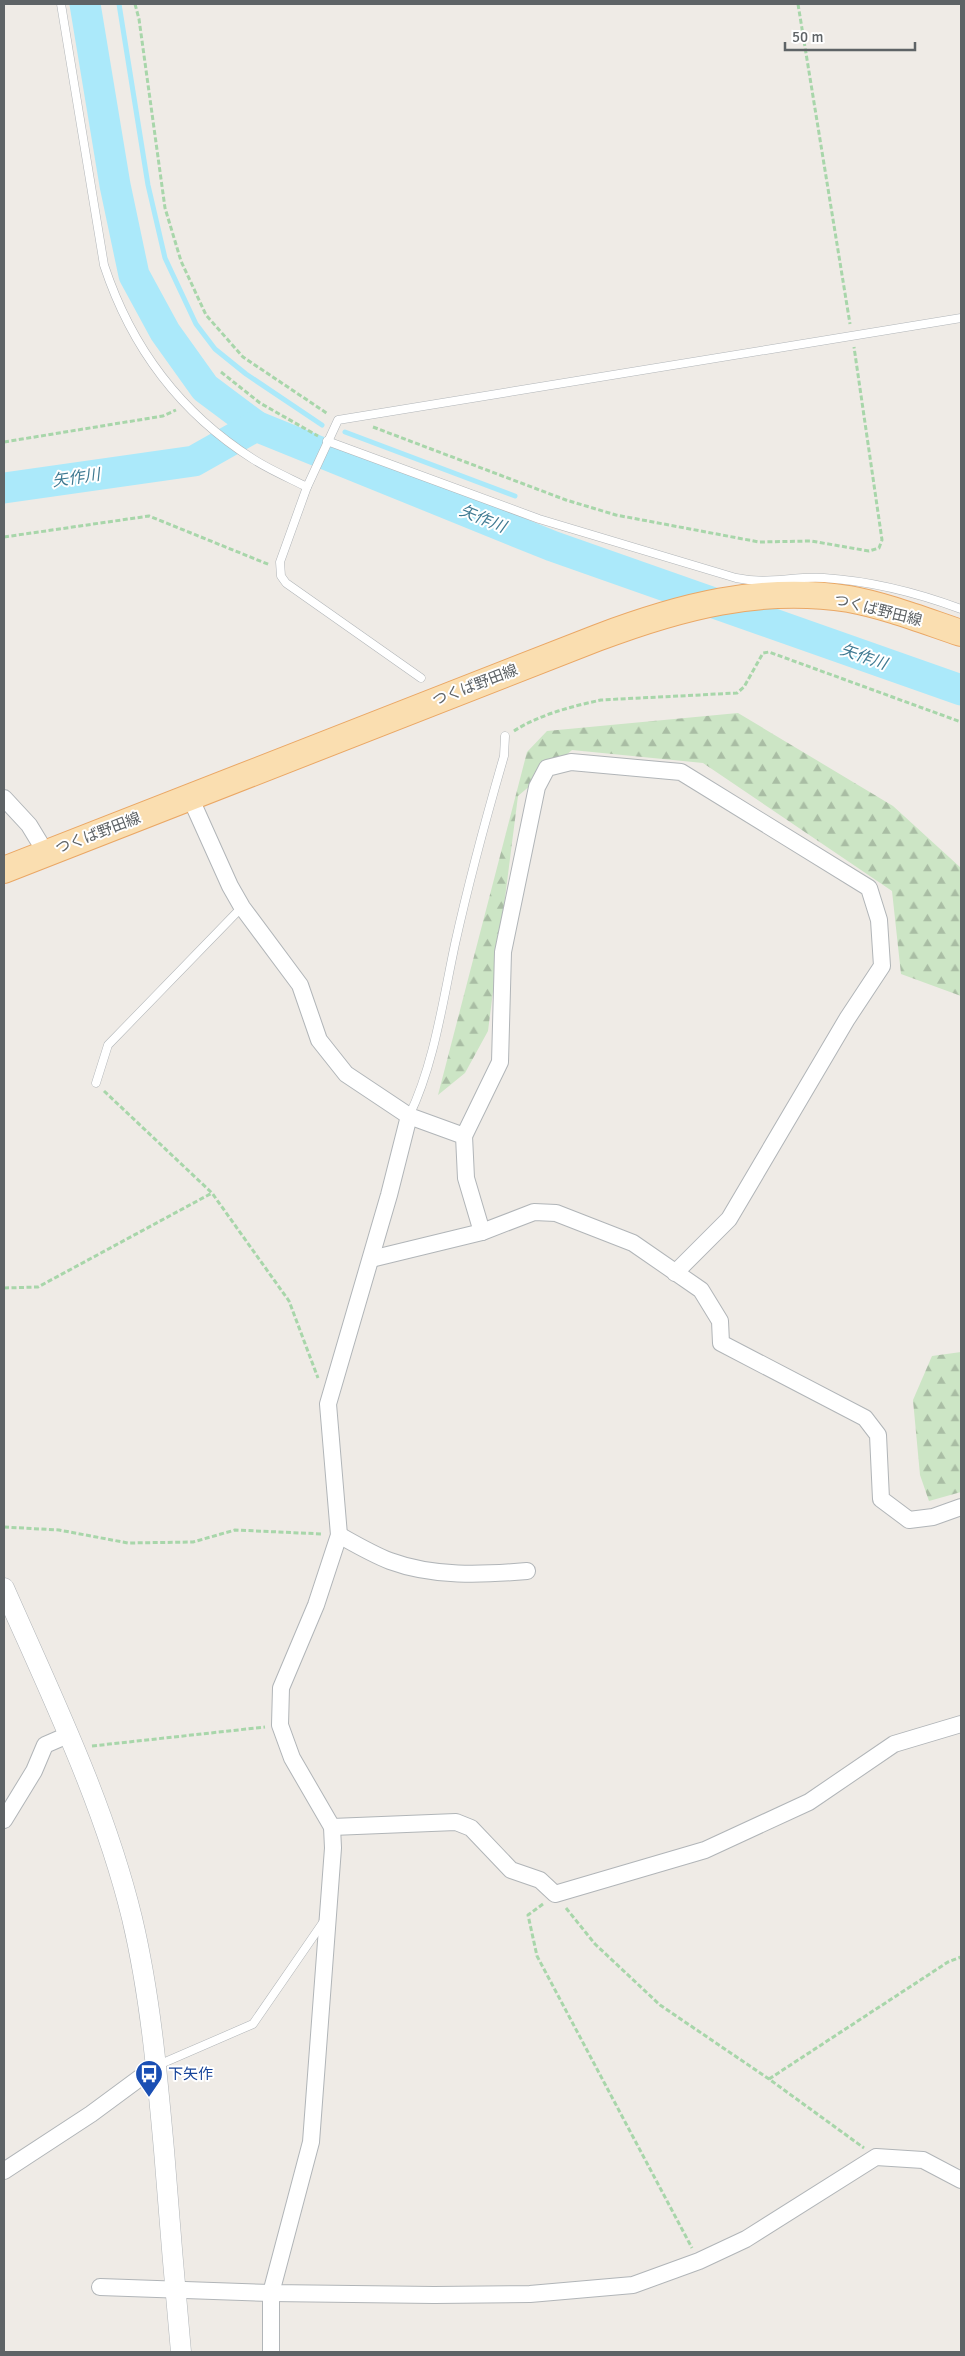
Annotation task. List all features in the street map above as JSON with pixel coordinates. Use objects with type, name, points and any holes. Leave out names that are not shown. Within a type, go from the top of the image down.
[{"type":"main road","name":"つくば野田線","points":[[4,870],[648,619],[720,600],[763,590],[812,594],[850,600],[961,633]]},
{"type":"street","points":[[482,1232],[466,1178],[464,1136],[500,1062],[502,952],[536,787],[547,768],[571,762],[682,772],[869,888],[880,920],[882,966],[842,1027],[730,1218],[675,1273]]},
{"type":"street","points":[[190,797],[230,886],[242,907],[300,985],[319,1040],[346,1074],[409,1116],[464,1136]]},
{"type":"street","points":[[4,798],[29,825],[46,853]]},
{"type":"street","points":[[271,2352],[271,2293],[311,2142],[327,1918],[334,1848],[332,1827],[292,1758],[280,1725],[281,1688],[316,1604],[339,1535],[328,1404],[371,1260],[409,1116]]},
{"type":"street","points":[[371,1260],[482,1232],[534,1212],[556,1213],[633,1243],[701,1290],[720,1321],[721,1343],[865,1418],[878,1435],[881,1499],[909,1520],[933,1517],[961,1507]]},
{"type":"street","points":[[339,1535],[390,1561],[433,1572],[498,1574],[526,1571]]},
{"type":"street","points":[[4,1588],[71,1741],[105,1830],[131,1916],[142,1964],[156,2066],[181,2352]]},
{"type":"street","points":[[332,1827],[456,1822],[472,1828],[511,1870],[540,1880],[555,1894],[705,1850],[809,1802],[894,1744],[961,1724]]},
{"type":"street","points":[[4,1820],[34,1771],[45,1745],[71,1741]]},
{"type":"street","points":[[4,2171],[91,2114],[156,2066]]},
{"type":"street","points":[[100,2287],[271,2293],[530,2294],[633,2286],[699,2261],[746,2239],[876,2156],[923,2160],[961,2180]]},
{"type":"lane","points":[[61,4],[104,265],[114,296],[128,328],[154,367],[186,406],[247,455],[307,487]]},
{"type":"lane","points":[[421,678],[286,582],[280,570],[280,562],[307,487],[338,420],[961,318]]},
{"type":"lane","points":[[326,443],[539,519],[736,578],[763,590],[823,578],[874,585],[940,601],[961,609]]},
{"type":"lane","points":[[409,1116],[418,1097],[438,1021],[469,880],[504,756],[505,736]]},
{"type":"lane","points":[[96,1083],[108,1045],[242,907]]},
{"type":"lane","points":[[156,2066],[253,2024],[327,1918]]},
{"type":"path","points":[[135,4],[165,208],[181,261],[206,315],[243,357],[338,420]]},
{"type":"path","points":[[363,417],[373,427],[393,436],[566,500],[616,515],[759,542],[811,541],[869,551],[879,548],[882,540],[852,336],[798,4]]},
{"type":"path","points":[[221,372],[260,402],[326,443]]},
{"type":"path","points":[[4,442],[163,416],[186,406]]},
{"type":"path","points":[[4,537],[149,516],[280,570]]},
{"type":"path","points":[[505,736],[523,725],[582,704],[601,700],[737,693],[744,687],[763,652],[769,652],[961,722]]},
{"type":"path","points":[[96,1083],[212,1193],[289,1301],[328,1404]]},
{"type":"path","points":[[4,1288],[38,1287],[212,1193]]},
{"type":"path","points":[[4,1527],[59,1530],[128,1543],[193,1542],[235,1530],[339,1535]]},
{"type":"path","points":[[71,1741],[280,1725]]},
{"type":"path","points":[[699,2261],[537,1956],[528,1915],[555,1894],[595,1944],[660,2005],[769,2079],[876,2156]]},
{"type":"path","points":[[769,2079],[948,1962],[961,1957]]},
{"type":"green space","points":[[738,713],[893,806],[961,868],[961,996],[901,974],[892,891],[703,763],[572,750],[518,796],[488,1031],[465,1073],[438,1095],[527,752],[547,731]]},
{"type":"green space","points":[[961,1352],[961,1492],[929,1501],[920,1475],[913,1400],[932,1356]]},
{"type":"waterway","points":[[85,4],[115,185],[134,275],[165,332],[205,388],[256,426]]},
{"type":"waterway","points":[[119,4],[148,185],[165,258],[196,324],[215,349],[246,374],[322,425]]},
{"type":"waterway","name":"矢作川","points":[[4,488],[194,461],[256,426],[552,546],[961,690]]},
{"type":"waterway","points":[[345,432],[515,496]]},
{"type":"place","name":"下矢作","points":[[149,2098]]}]
